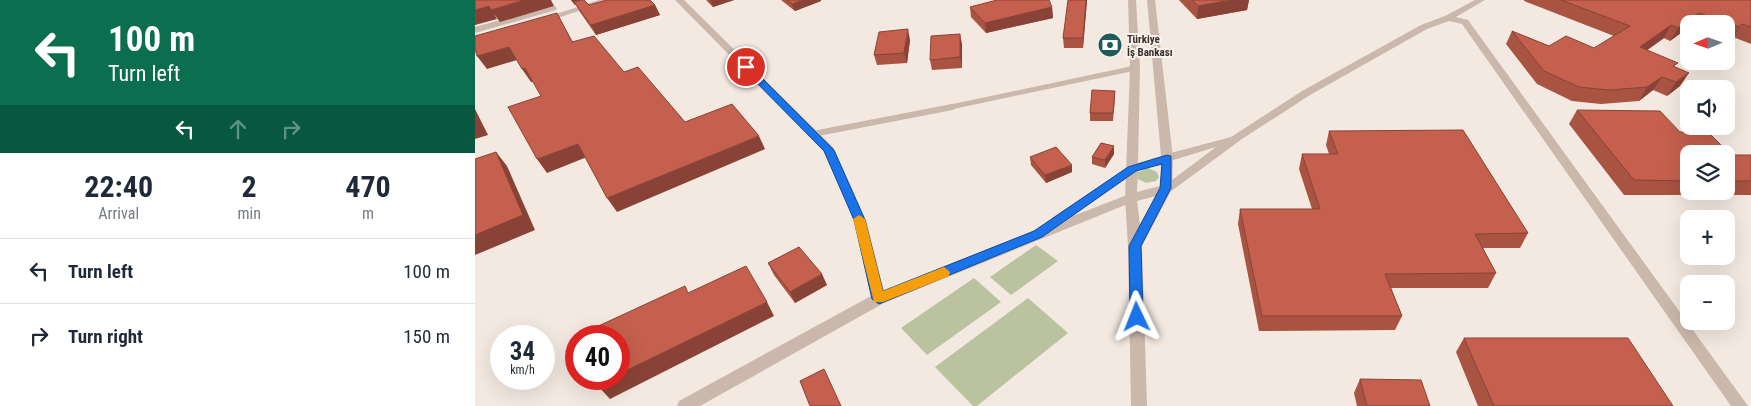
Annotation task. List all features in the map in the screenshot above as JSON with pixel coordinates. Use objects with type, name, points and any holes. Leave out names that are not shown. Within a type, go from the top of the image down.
[{"type":"street","points":[[475,30],[579,0]]},
{"type":"street","points":[[475,40],[608,0]]},
{"type":"street","points":[[679,0],[829,150],[860,220],[879,299]]},
{"type":"street","points":[[1132,0],[1135,68],[1131,198],[1135,246],[1139,406]]},
{"type":"street","points":[[1135,246],[1166,188],[1167,158],[1151,0]]},
{"type":"street","points":[[685,406],[879,299],[1131,198],[1166,188],[1238,137],[1323,84],[1425,27],[1448,18],[1481,0]]},
{"type":"street","points":[[1448,18],[1465,22],[1740,406]]},
{"type":"street","points":[[1038,234],[1132,169],[1238,137]]},
{"type":"lane","points":[[813,134],[1053,87],[1135,68]]},
{"type":"green space","points":[[1148,168],[1157,172],[1159,177],[1156,181],[1146,183],[1138,179],[1138,172]]},
{"type":"green space","points":[[1036,245],[1058,261],[1011,295],[990,277]]},
{"type":"green space","points":[[974,278],[1001,302],[927,355],[901,328]]},
{"type":"green space","points":[[1028,298],[1068,333],[977,406],[973,406],[935,367]]},
{"type":"building","points":[[475,0],[524,0],[491,10],[489,6],[475,10]]},
{"type":"building","points":[[584,0],[589,5],[607,0],[650,0],[655,5],[591,25],[574,2]]},
{"type":"building","points":[[787,0],[803,0],[792,4]]},
{"type":"building","points":[[997,0],[1049,0],[1052,7],[985,23],[970,7]]},
{"type":"building","points":[[1068,0],[1086,0],[1083,38],[1063,38]]},
{"type":"building","points":[[1192,0],[1232,0],[1198,6]]},
{"type":"building","points":[[1561,0],[1751,0],[1751,27],[1742,24],[1739,27],[1735,26],[1735,15],[1705,15],[1699,13],[1696,15],[1680,15],[1680,27],[1678,28],[1671,25],[1640,47],[1678,63],[1673,66],[1689,73],[1676,82],[1662,77],[1647,87],[1609,90],[1579,87],[1544,71],[1512,31],[1549,46],[1566,36],[1594,48],[1630,26]]},
{"type":"building","points":[[557,13],[572,42],[594,36],[624,72],[638,67],[685,122],[732,104],[759,136],[607,198],[578,144],[537,159],[508,107],[541,96],[525,68],[522,69],[509,47],[477,56],[475,36]]},
{"type":"building","points":[[908,29],[904,53],[874,55],[879,32]]},
{"type":"building","points":[[960,34],[960,57],[930,60],[931,36]]},
{"type":"building","points":[[1092,90],[1115,91],[1113,113],[1090,113]]},
{"type":"building","points":[[1577,110],[1660,111],[1680,132],[1680,135],[1711,135],[1721,145],[1680,145],[1680,181],[1634,180]]},
{"type":"building","points":[[1463,130],[1528,233],[1475,234],[1496,273],[1385,274],[1402,316],[1262,316],[1240,209],[1320,209],[1302,154],[1338,154],[1329,131]]},
{"type":"building","points":[[1101,143],[1114,146],[1105,160],[1092,157]]},
{"type":"building","points":[[1056,147],[1072,165],[1045,175],[1030,157]]},
{"type":"building","points":[[496,152],[523,215],[475,235],[475,159]]},
{"type":"building","points":[[1735,155],[1751,155],[1751,181],[1735,181]]},
{"type":"building","points":[[799,247],[822,274],[790,292],[768,263]]},
{"type":"building","points":[[746,266],[767,302],[630,369],[630,325],[600,325],[685,286],[688,293]]},
{"type":"building","points":[[1464,338],[1628,338],[1673,406],[1494,406]]},
{"type":"building","points":[[824,369],[841,406],[810,406],[800,381]]},
{"type":"building","points":[[1360,379],[1421,380],[1430,406],[1367,406]]},
{"type":"slow traffic","points":[[859,219],[879,299],[944,272]]},
{"type":"place","name":"Türkiye İş Bankası","points":[[1110,45]]},
{"type":"route","points":[[746,67],[829,150],[860,220],[879,299],[1038,234],[1132,169],[1167,158],[1166,188],[1135,246],[1137,317]]}]
